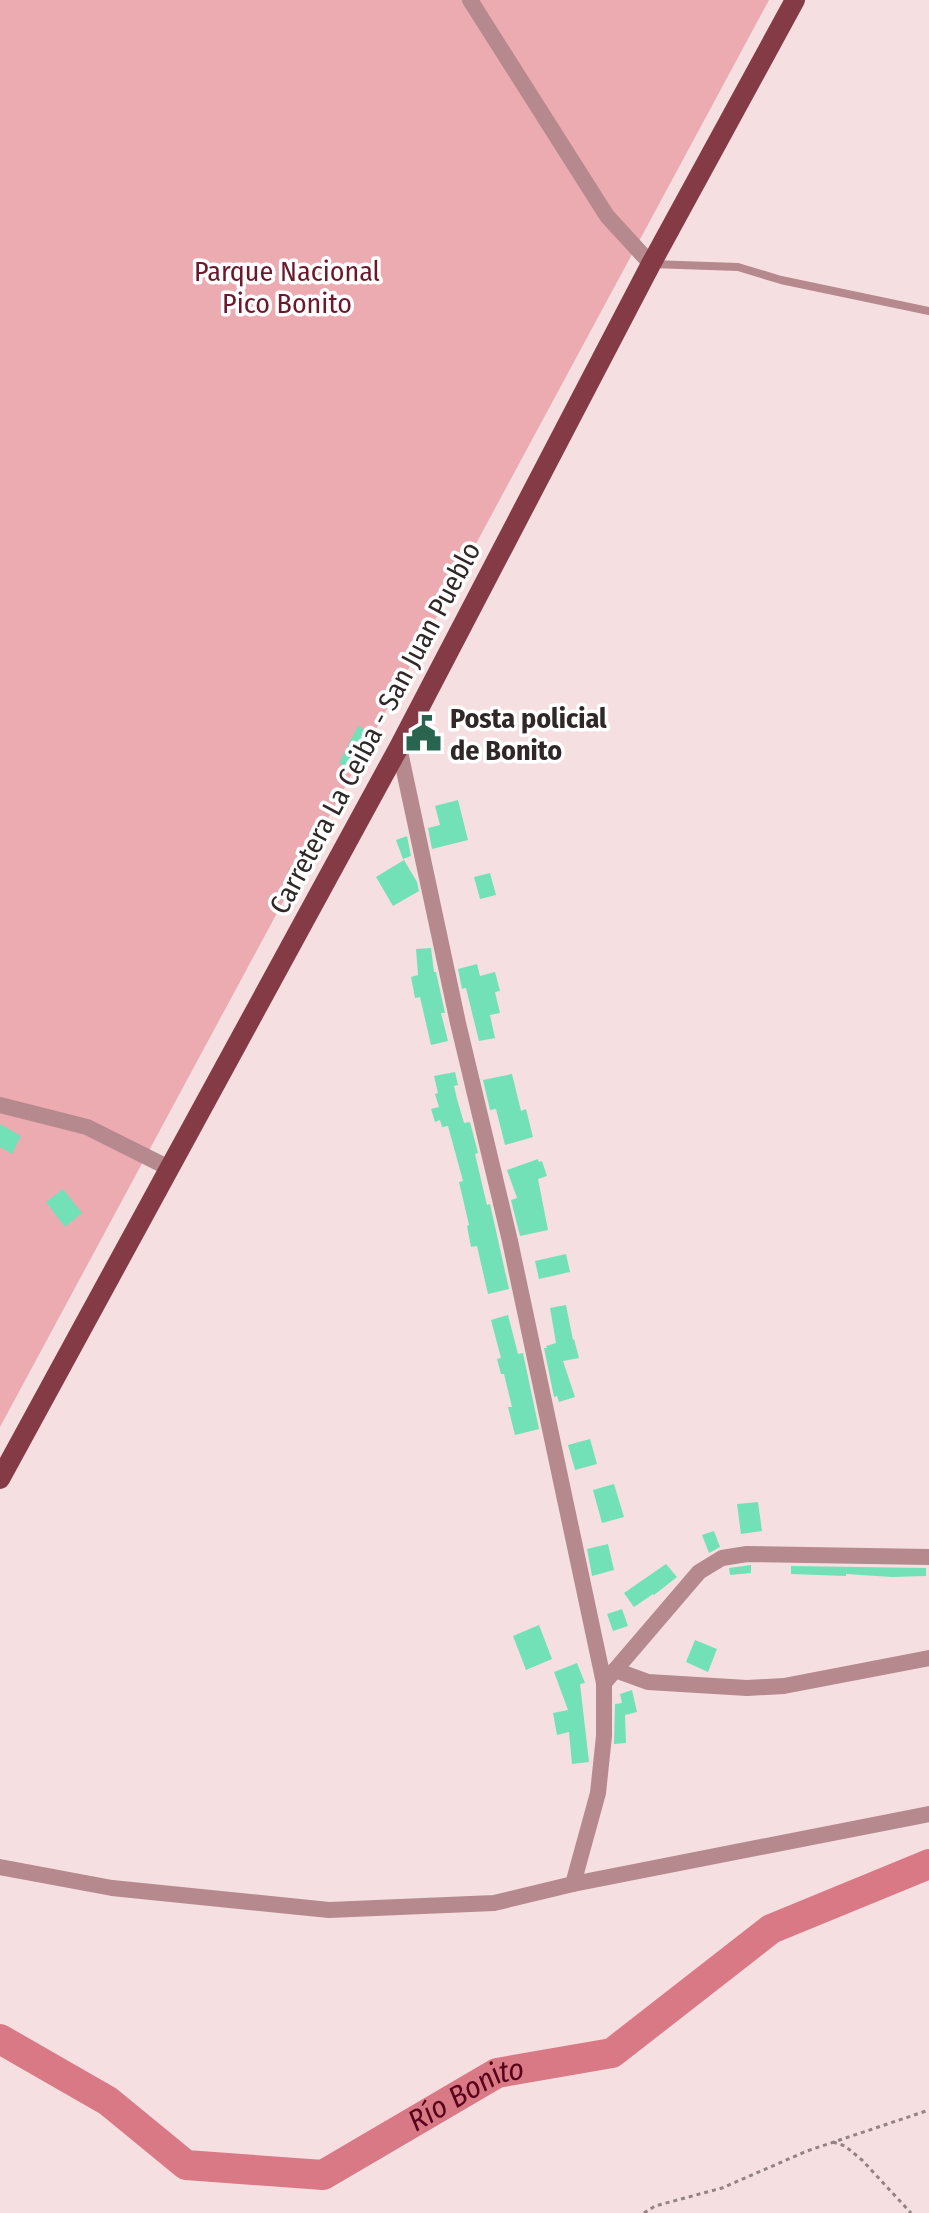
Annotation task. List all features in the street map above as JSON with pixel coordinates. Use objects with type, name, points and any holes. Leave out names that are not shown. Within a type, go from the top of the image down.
[{"type":"main road","name":"Carretera La Ceiba - San Juan Pueblo","points":[[0,1479],[399,747],[651,264],[795,0]]},
{"type":"street","points":[[470,0],[607,216],[651,264]]},
{"type":"street","points":[[399,747],[458,1023],[609,1676],[598,1793],[573,1884]]},
{"type":"street","points":[[0,1105],[87,1127],[169,1168]]},
{"type":"street","points":[[609,1676],[699,1572],[722,1558],[747,1554],[929,1557]]},
{"type":"street","points":[[609,1676],[648,1682],[747,1688],[784,1686],[929,1658]]},
{"type":"street","points":[[0,1867],[112,1888],[329,1910],[494,1903],[573,1884],[929,1814]]},
{"type":"lane","points":[[651,264],[738,267],[781,280],[929,311]]},
{"type":"path","points":[[644,2213],[655,2206],[722,2188],[807,2151],[929,2110]]},
{"type":"path","points":[[833,2142],[845,2146],[862,2160],[911,2213]]},
{"type":"green space","name":"Parque Nacional Pico Bonito","points":[[0,0],[769,0],[0,1427]]},
{"type":"building","points":[[358,726],[368,731],[350,768],[339,763]]},
{"type":"building","points":[[458,800],[468,840],[432,849],[428,828],[440,825],[435,806]]},
{"type":"building","points":[[407,836],[411,856],[403,859],[396,840]]},
{"type":"building","points":[[404,860],[419,891],[393,906],[376,877]]},
{"type":"building","points":[[490,873],[496,895],[480,899],[474,877]]},
{"type":"building","points":[[431,948],[448,1041],[431,1045],[420,997],[415,998],[411,977],[418,975],[416,949]]},
{"type":"building","points":[[477,964],[480,976],[495,972],[500,991],[495,992],[500,1013],[490,1015],[495,1038],[479,1041],[458,969]]},
{"type":"building","points":[[455,1072],[457,1099],[464,1123],[470,1122],[478,1153],[475,1154],[509,1289],[488,1294],[477,1246],[471,1247],[459,1182],[463,1181],[448,1126],[442,1127],[440,1120],[435,1122],[431,1109],[439,1107],[434,1076]]},
{"type":"building","points":[[512,1074],[521,1111],[526,1109],[533,1137],[505,1145],[496,1109],[490,1110],[483,1080]]},
{"type":"building","points":[[0,1124],[21,1136],[12,1154],[0,1147]]},
{"type":"building","points":[[538,1159],[542,1161],[547,1176],[538,1179],[548,1230],[520,1236],[511,1200],[517,1198],[507,1170]]},
{"type":"building","points":[[63,1189],[82,1213],[65,1227],[46,1202]]},
{"type":"building","points":[[566,1254],[570,1272],[539,1279],[535,1261]]},
{"type":"building","points":[[566,1305],[579,1358],[563,1361],[575,1397],[559,1402],[557,1396],[554,1397],[544,1348],[556,1343],[550,1308]]},
{"type":"building","points":[[508,1315],[518,1354],[523,1353],[539,1429],[515,1435],[508,1407],[512,1407],[497,1359],[501,1358],[491,1320]]},
{"type":"building","points":[[590,1439],[597,1464],[575,1470],[568,1445]]},
{"type":"building","points":[[614,1484],[624,1517],[602,1523],[593,1490]]},
{"type":"building","points":[[758,1502],[762,1531],[741,1534],[737,1504]]},
{"type":"building","points":[[714,1531],[720,1547],[709,1553],[702,1535]]},
{"type":"building","points":[[608,1544],[614,1570],[592,1576],[587,1549]]},
{"type":"building","points":[[666,1564],[677,1577],[634,1607],[624,1593]]},
{"type":"building","points":[[751,1565],[751,1573],[730,1575],[729,1568]]},
{"type":"building","points":[[791,1566],[926,1568],[926,1576],[791,1574]]},
{"type":"building","points":[[622,1609],[628,1626],[613,1631],[607,1614]]},
{"type":"building","points":[[539,1625],[552,1659],[526,1670],[513,1636]]},
{"type":"building","points":[[695,1640],[717,1649],[708,1672],[686,1662]]},
{"type":"building","points":[[577,1663],[585,1683],[580,1684],[589,1762],[572,1764],[569,1732],[557,1735],[553,1713],[568,1710],[554,1672]]},
{"type":"building","points":[[632,1690],[637,1712],[625,1715],[626,1743],[614,1744],[615,1704],[622,1703],[620,1694]]},
{"type":"waterway","name":"Río Bonito","points":[[0,2039],[108,2101],[186,2165],[323,2175],[497,2073],[612,2053],[771,1929],[929,1864]]},
{"type":"place","name":"Posta policial de Bonito","points":[[424,734]]}]
